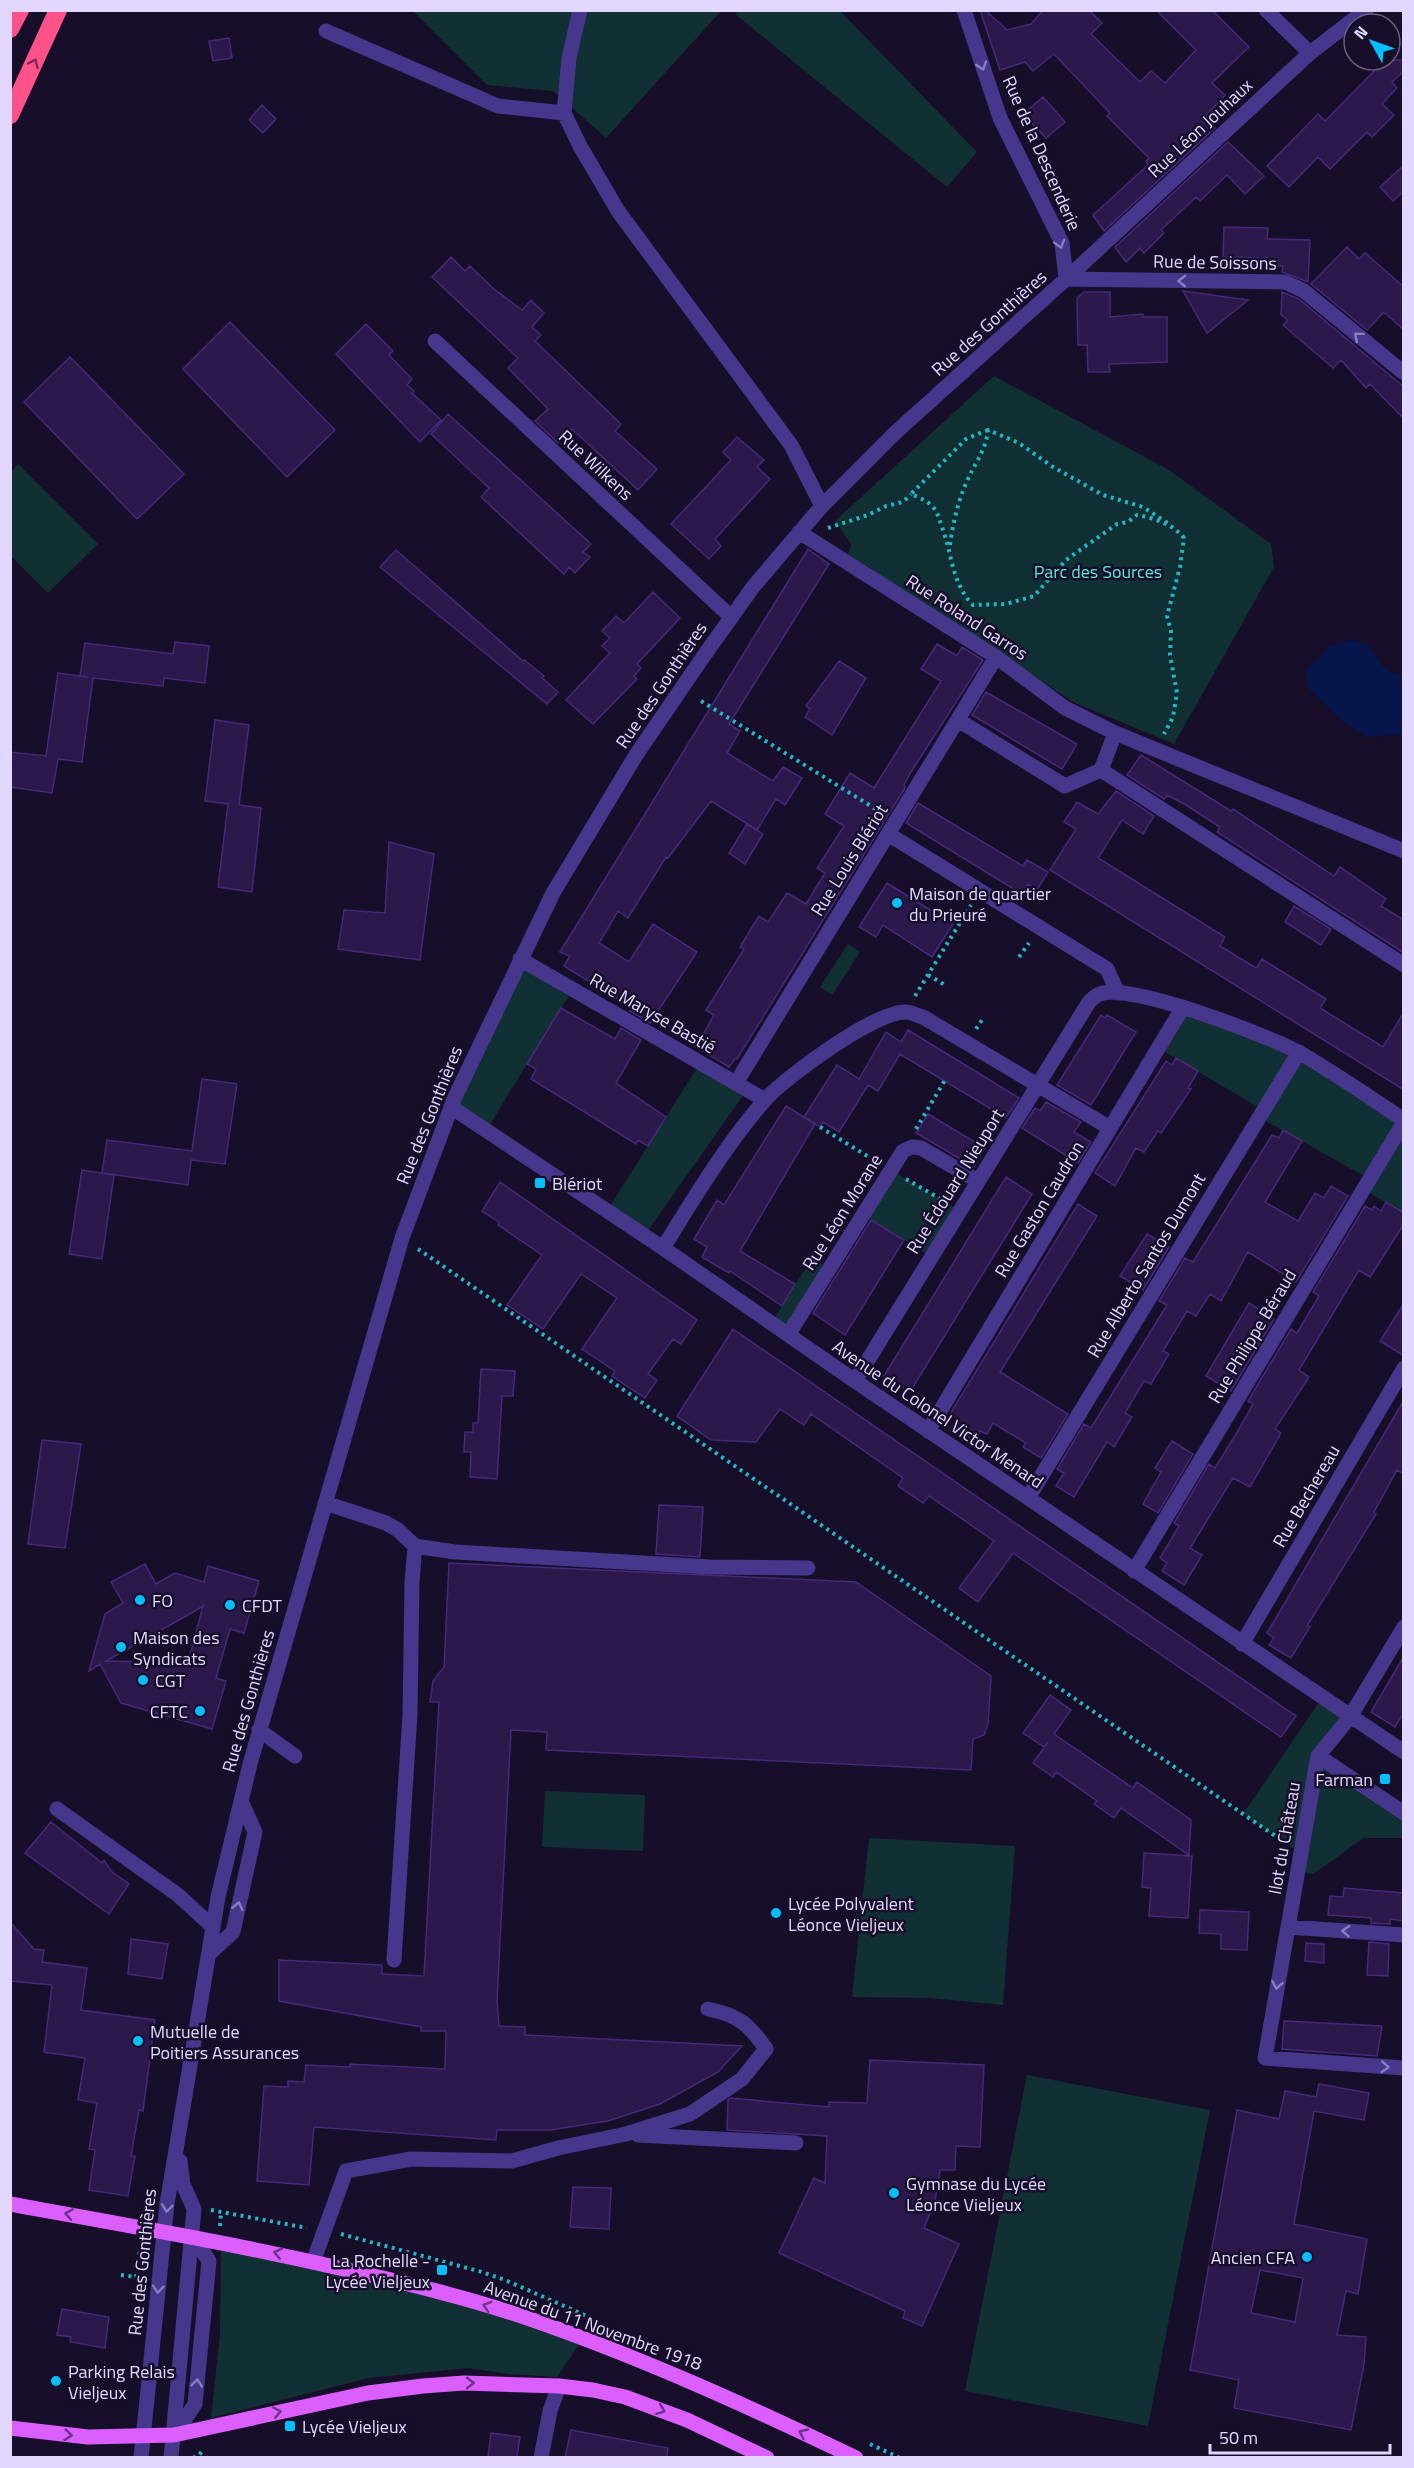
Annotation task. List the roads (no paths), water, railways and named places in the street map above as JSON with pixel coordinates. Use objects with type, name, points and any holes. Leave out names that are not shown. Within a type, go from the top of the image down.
[{"type":"highway","points":[[10,29],[20,10]]},
{"type":"highway","points":[[10,115],[58,10]]},
{"type":"main road","name":"Avenue du 11 Novembre 1918","points":[[10,2204],[165,2230],[313,2262],[456,2297],[526,2318],[700,2385],[856,2457]]},
{"type":"main road","points":[[10,2428],[88,2438],[174,2435],[368,2393],[464,2383],[559,2386],[625,2397],[687,2420],[766,2457]]},
{"type":"street","points":[[580,10],[569,58],[564,113],[580,146],[618,211],[791,445],[822,506]]},
{"type":"street","name":"Rue de la Descenderie","points":[[964,10],[1000,118],[1062,243],[1066,279]]},
{"type":"street","points":[[1266,10],[1310,53]]},
{"type":"street","name":"Rue Léon Jouhaux","points":[[1066,279],[1310,53],[1366,10]]},
{"type":"street","points":[[326,31],[498,106],[564,113]]},
{"type":"street","name":"Rue de Soissons","points":[[1066,279],[1285,282],[1304,291],[1404,373]]},
{"type":"street","name":"Rue des Gonthières","points":[[141,2457],[167,2204],[218,1897],[260,1730],[402,1238],[451,1107],[553,893],[636,755],[753,587],[802,533],[822,506],[896,432],[1066,279]]},
{"type":"street","name":"Rue Wilkens","points":[[435,341],[731,617]]},
{"type":"street","name":"Rue Roland Garros","points":[[802,533],[996,657],[1065,708],[1115,733],[1404,851]]},
{"type":"street","name":"Rue Louis Blériot","points":[[736,1083],[996,657]]},
{"type":"street","points":[[958,720],[1065,786],[1101,770],[1115,733]]},
{"type":"street","points":[[1101,770],[1404,965]]},
{"type":"street","points":[[892,828],[980,891],[1107,969],[1118,993],[1183,1007],[1242,1027],[1299,1052],[1404,1121]]},
{"type":"street","name":"Rue Maryse Bastié","points":[[520,959],[765,1100]]},
{"type":"street","name":"Rue Édouard Nieuport","points":[[855,1381],[1089,1002],[1101,993],[1118,993]]},
{"type":"street","name":"Rue Gaston Caudron","points":[[928,1431],[1183,1007]]},
{"type":"street","points":[[663,1248],[712,1170],[765,1100],[843,1039],[882,1019],[905,1012],[923,1017],[1110,1128]]},
{"type":"street","name":"Rue Alberto Santos Dumont","points":[[1028,1498],[1299,1052]]},
{"type":"street","name":"Avenue du Colonel Victor Menard","points":[[451,1107],[663,1248],[928,1431],[1404,1752]]},
{"type":"street","name":"Rue Philippe Béraud","points":[[1134,1571],[1404,1121]]},
{"type":"street","name":"Rue Léon Morane","points":[[788,1335],[903,1151],[912,1147],[921,1148],[978,1182]]},
{"type":"street","name":"Rue Bechereau","points":[[1242,1644],[1404,1368]]},
{"type":"street","points":[[325,1503],[386,1523],[398,1530],[415,1546],[455,1552],[698,1566],[808,1568]]},
{"type":"street","points":[[394,1960],[410,1714],[412,1582],[415,1546]]},
{"type":"street","points":[[1404,1627],[1350,1717],[1318,1756],[1404,1813]]},
{"type":"street","points":[[260,1730],[295,1756]]},
{"type":"street","name":"Ilot du Château","points":[[1318,1756],[1265,2058],[1404,2068]]},
{"type":"street","points":[[209,1954],[232,1932],[255,1832],[241,1801]]},
{"type":"street","points":[[57,1809],[178,1895],[213,1927]]},
{"type":"street","points":[[1287,1927],[1404,1935]]},
{"type":"street","points":[[313,2262],[346,2171],[411,2159],[512,2161],[558,2148],[626,2134],[690,2114],[742,2079],[766,2049],[751,2027],[729,2013],[708,2009]]},
{"type":"street","points":[[626,2134],[796,2143]]},
{"type":"street","name":"Rue des Gonthières","points":[[171,2457],[194,2209],[183,2184],[178,2144]]},
{"type":"street","points":[[541,2457],[550,2411],[559,2386]]},
{"type":"place","name":"Maison de quartier du Prieuré","points":[[897,903]]},
{"type":"place","name":"Blériot","points":[[540,1183]]},
{"type":"place","name":"FO","points":[[140,1600]]},
{"type":"place","name":"CFDT","points":[[230,1605]]},
{"type":"place","name":"Maison des Syndicats","points":[[121,1647]]},
{"type":"place","name":"CGT","points":[[143,1680]]},
{"type":"place","name":"CFTC","points":[[200,1711]]},
{"type":"place","name":"Farman","points":[[1385,1779]]},
{"type":"place","name":"Lycée Polyvalent Léonce Vieljeux","points":[[776,1913]]},
{"type":"place","name":"Mutuelle de Poitiers Assurances","points":[[138,2041]]},
{"type":"place","name":"Gymnase du Lycée Léonce Vieljeux","points":[[894,2193]]},
{"type":"place","name":"Ancien CFA","points":[[1307,2257]]},
{"type":"place","name":"La Rochelle - Lycée Vieljeux","points":[[442,2270]]},
{"type":"place","name":"Parking Relais Vieljeux","points":[[56,2381]]},
{"type":"place","name":"Lycée Vieljeux","points":[[290,2426]]},
{"type":"park label","name":"Parc des Sources","points":[[1098,571]]}]
